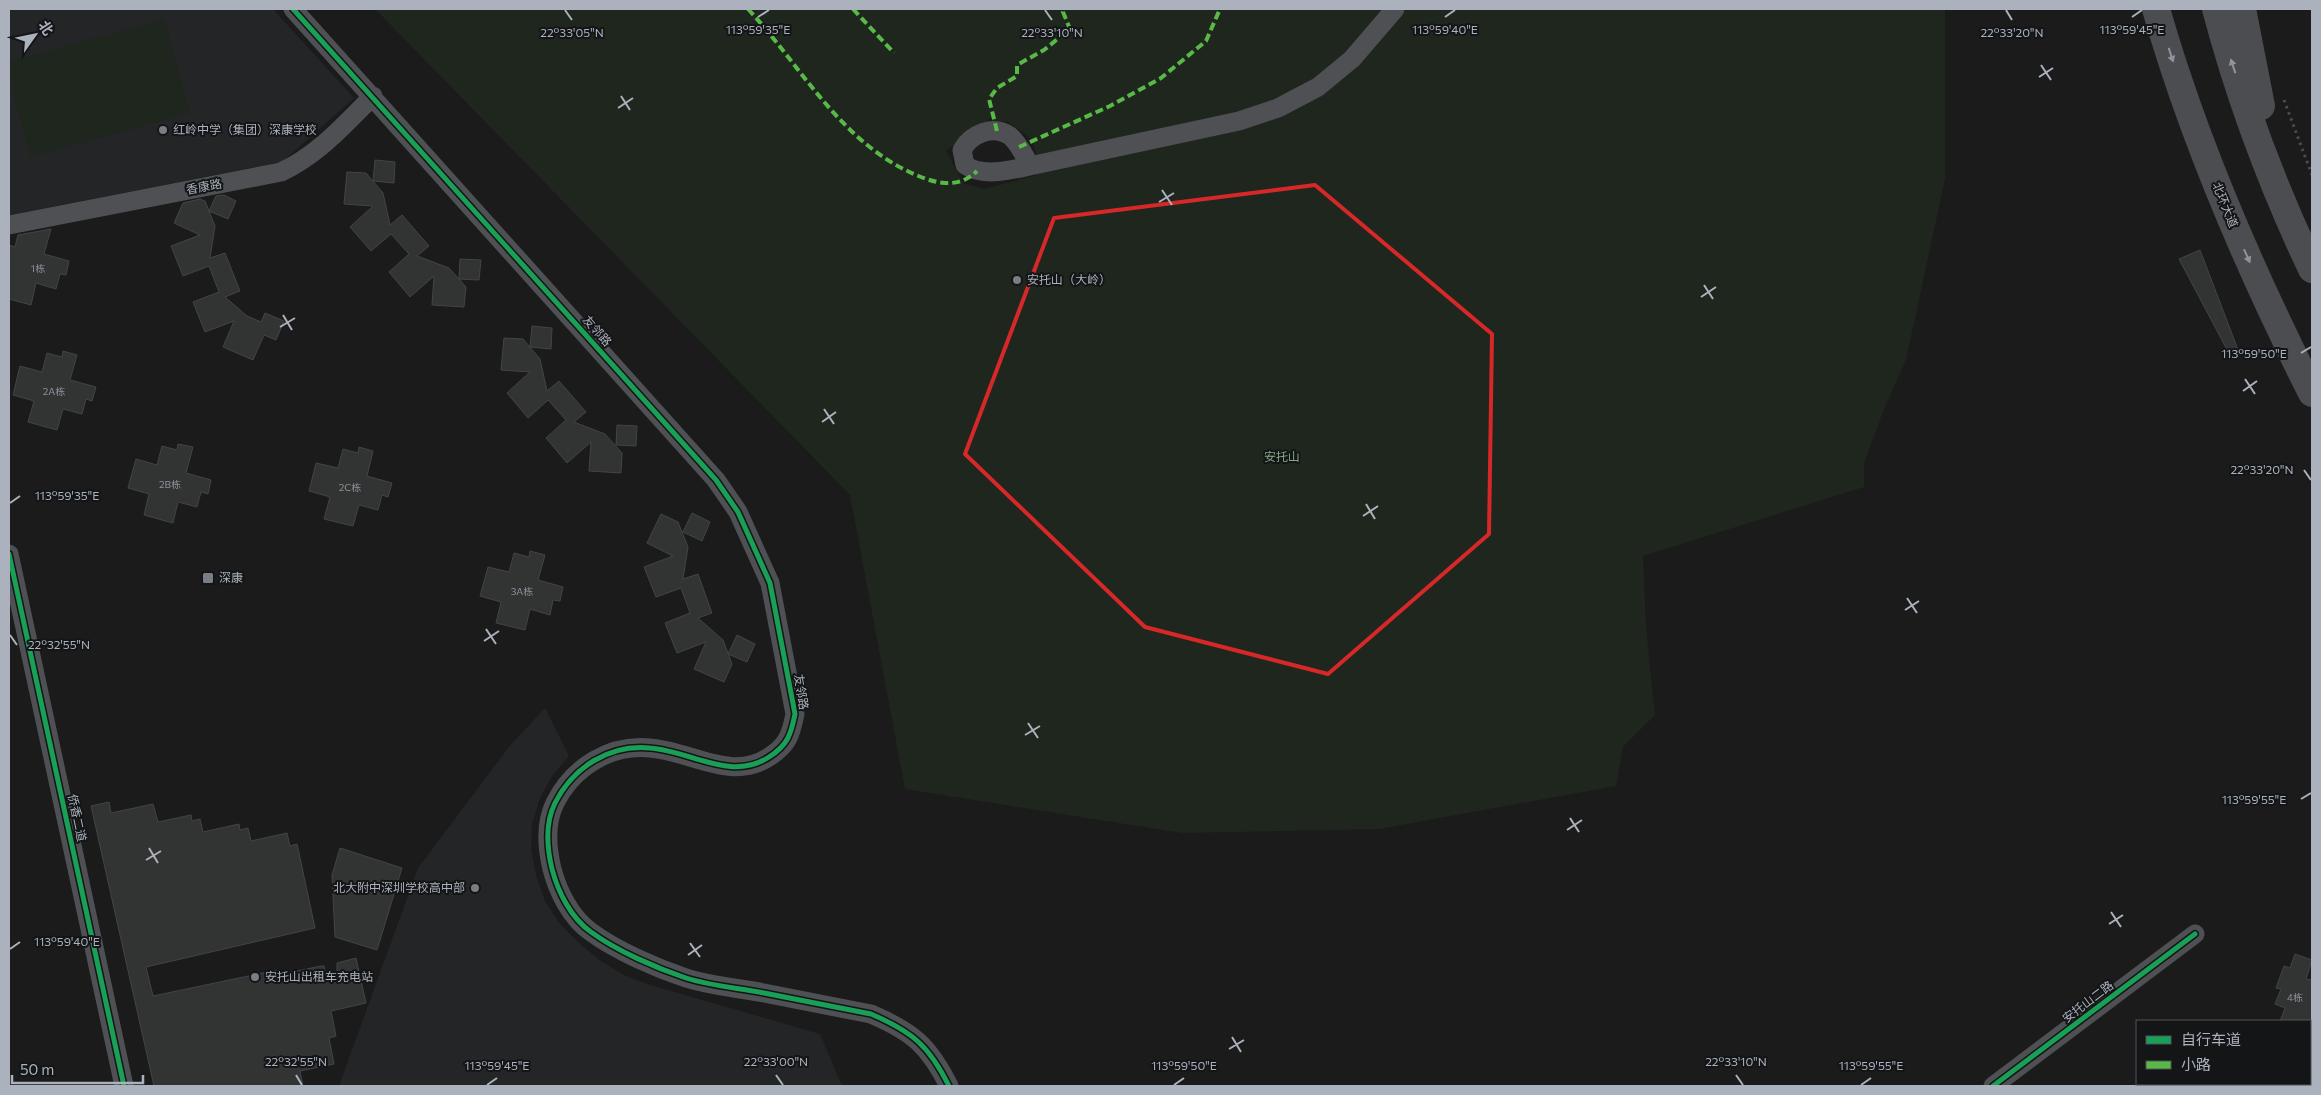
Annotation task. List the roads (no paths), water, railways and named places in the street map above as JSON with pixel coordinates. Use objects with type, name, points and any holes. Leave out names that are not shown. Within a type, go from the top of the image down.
[{"type":"highway","name":"北环大道","points":[[2156,9],[2189,110],[2226,208],[2286,342],[2312,393]]},
{"type":"highway","points":[[2216,9],[2258,143],[2312,269]]},
{"type":"highway","points":[[2242,9],[2264,121],[2292,226]]},
{"type":"street","name":"友邻路","points":[[293,9],[716,480],[738,512],[770,583],[795,714],[791,735],[779,750],[759,764],[744,768],[729,767],[652,748],[632,747],[614,750],[579,770],[566,785],[554,804],[548,826],[548,852],[556,885],[572,912],[590,932],[623,951],[687,978],[871,1014],[897,1025],[919,1041],[937,1062],[949,1086]]},
{"type":"street","points":[[1030,165],[1239,121],[1278,108],[1318,87],[1352,59],[1395,9]]},
{"type":"street","name":"香康路","points":[[9,225],[281,172],[300,164],[373,96]]},
{"type":"street","name":"侨香二道","points":[[9,554],[124,1086]]},
{"type":"street","name":"安托山二路","points":[[1992,1086],[2195,934]]},
{"type":"place","name":"红岭中学（集团）深康学校","points":[[163,130]]},
{"type":"place","name":"安托山（大岭）","points":[[1017,280]]},
{"type":"place","name":"深康","points":[[208,578]]},
{"type":"place","name":"北大附中深圳学校高中部","points":[[475,888]]},
{"type":"place","name":"安托山出租车充电站","points":[[255,977]]},
{"type":"park label","name":"安托山","points":[[1282,457]]}]
